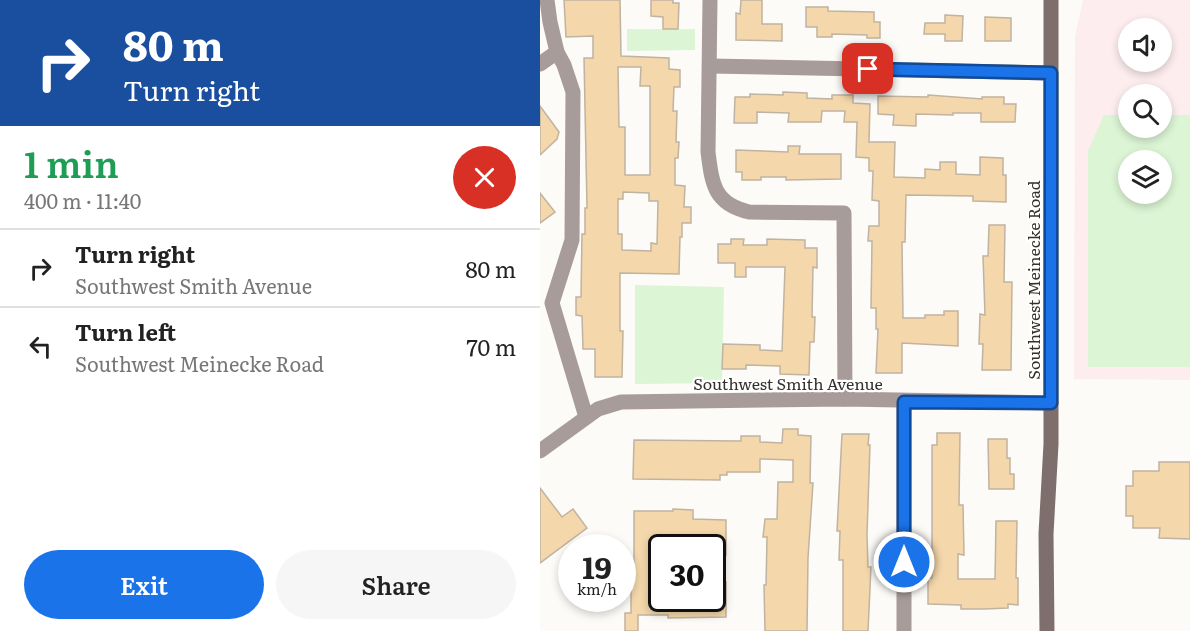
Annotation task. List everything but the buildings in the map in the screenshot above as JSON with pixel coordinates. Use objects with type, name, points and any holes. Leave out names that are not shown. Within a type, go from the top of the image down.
[{"type":"main road","name":"Southwest Meinecke Road","points":[[1047,631],[1046,534],[1051,403],[1051,0]]},
{"type":"street","points":[[547,0],[557,52],[573,92],[573,224],[568,257],[546,303],[586,417]]},
{"type":"street","points":[[710,0],[708,152],[711,175],[717,192],[725,203],[749,212],[844,213],[845,399]]},
{"type":"street","points":[[540,64],[557,52]]},
{"type":"street","points":[[710,66],[1051,73]]},
{"type":"street","name":"Southwest Smith Avenue","points":[[540,451],[598,409],[621,402],[845,399],[904,402],[1051,403]]},
{"type":"street","points":[[904,402],[904,631]]},
{"type":"shaded area","points":[[1083,0],[1190,0],[1190,380],[1074,379],[1075,37]]},
{"type":"green space","points":[[627,29],[695,29],[695,50],[627,51]]},
{"type":"green space","points":[[1104,115],[1118,115],[1118,138],[1172,138],[1172,115],[1190,115],[1190,367],[1088,367],[1088,151]]},
{"type":"green space","points":[[635,285],[724,287],[722,383],[635,384]]},
{"type":"route","points":[[868,69],[1051,73],[1051,403],[904,402],[904,562]]}]
